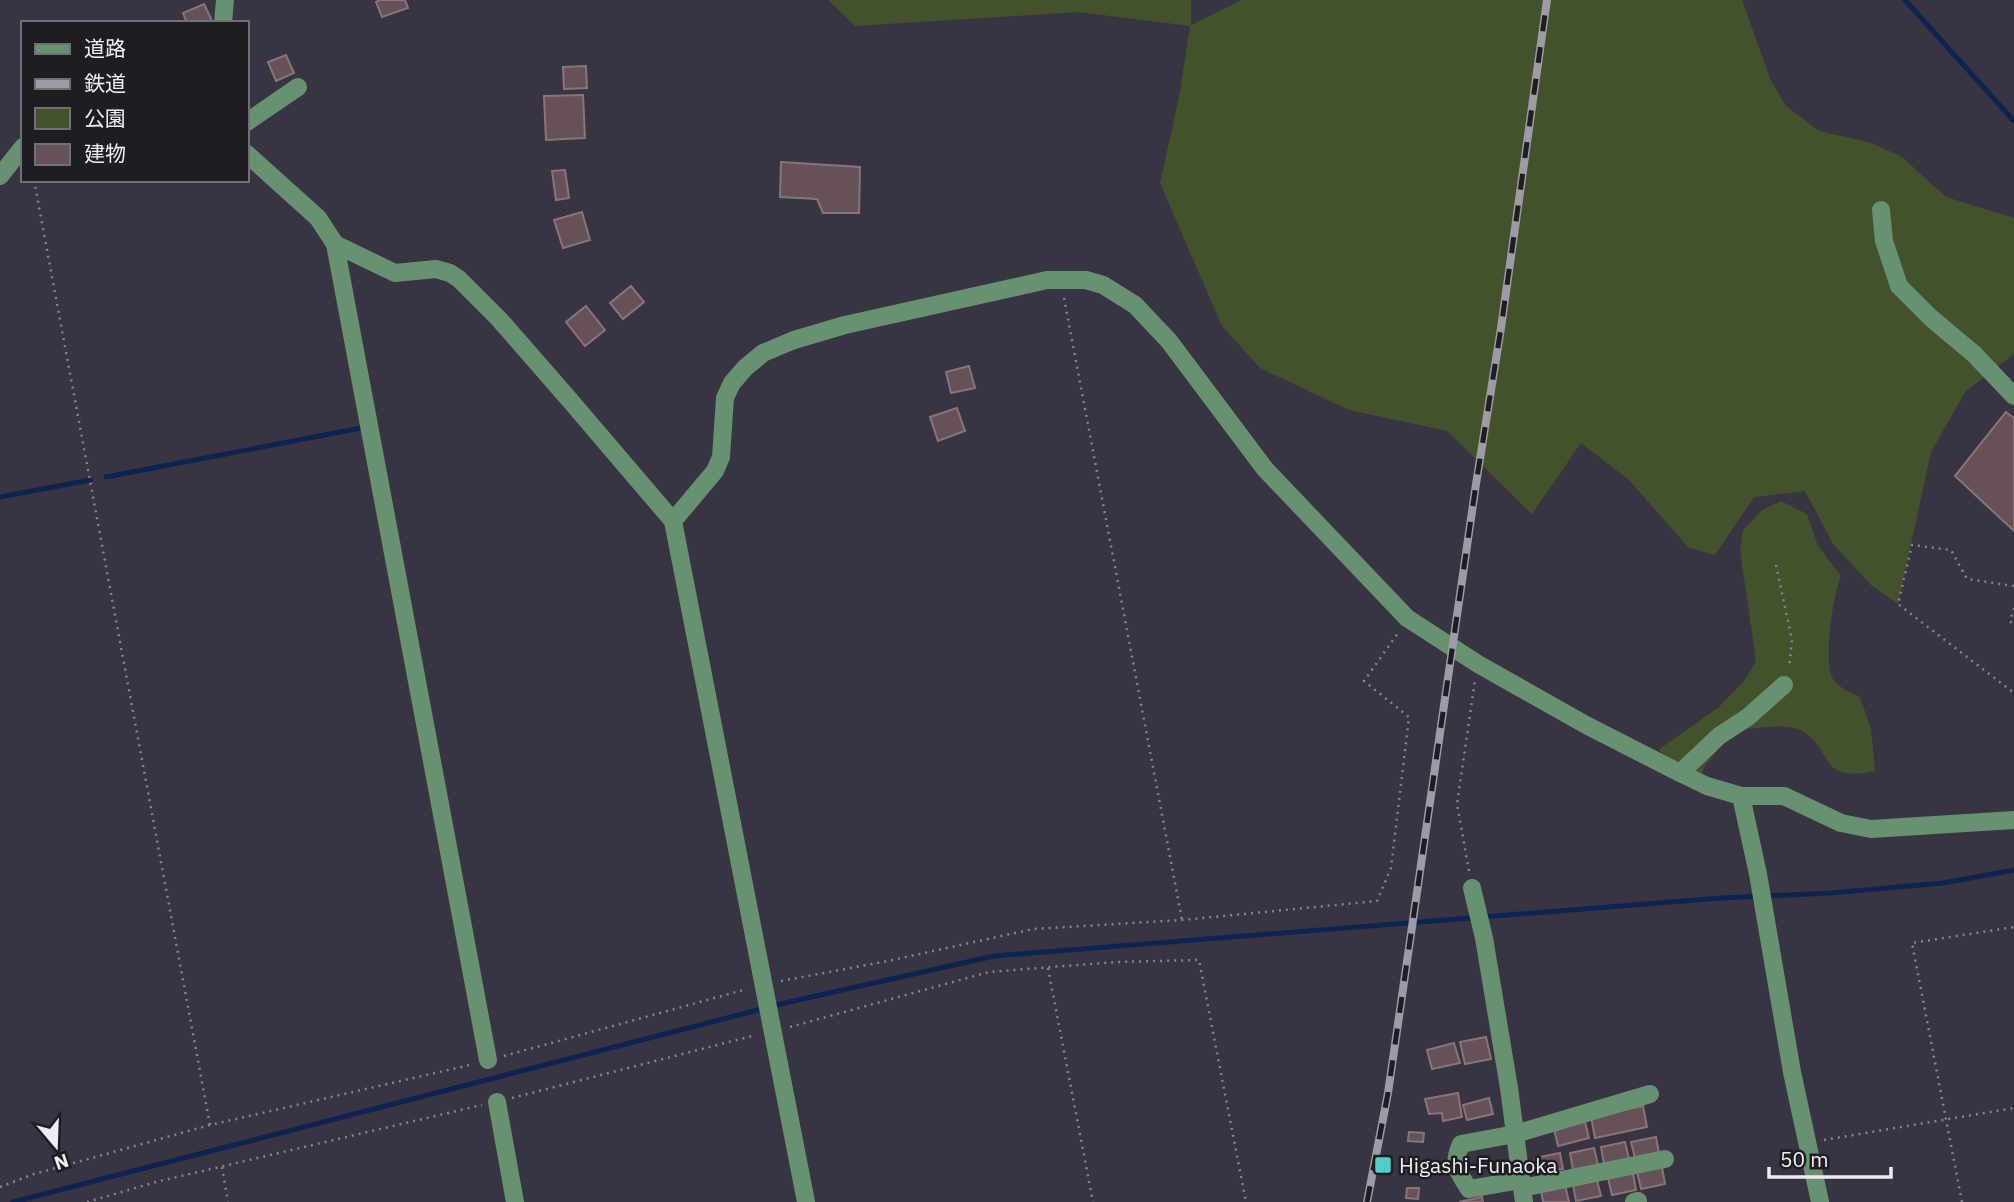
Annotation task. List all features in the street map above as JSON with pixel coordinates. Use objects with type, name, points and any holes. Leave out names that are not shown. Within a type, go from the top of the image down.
[{"type":"street","points":[[223,21],[225,0]]},
{"type":"street","points":[[248,121],[298,87]]},
{"type":"street","points":[[0,176],[21,150]]},
{"type":"street","points":[[248,155],[318,218],[335,244],[488,1060]]},
{"type":"street","points":[[1881,210],[1884,241],[1899,286],[1931,318],[1974,354],[2014,396]]},
{"type":"street","points":[[335,244],[395,273],[436,269],[450,272],[459,279],[516,338],[673,522],[806,1202]]},
{"type":"street","points":[[673,522],[715,471],[720,457],[724,398],[732,383],[763,353],[794,340],[845,325],[1047,280],[1086,280],[1103,285],[1135,305],[1169,341],[1265,469],[1407,618],[1478,664],[1586,725],[1681,773],[1707,786],[1741,796],[1784,796],[1841,823],[1871,829],[2014,820]]},
{"type":"street","points":[[1681,773],[1718,736],[1748,717],[1784,685]]},
{"type":"street","points":[[1741,796],[1758,874],[1792,1072],[1820,1202]]},
{"type":"street","points":[[1472,888],[1484,938],[1522,1190]]},
{"type":"street","points":[[1650,1094],[1515,1134],[1461,1144],[1455,1159],[1459,1173],[1469,1189],[1522,1190],[1665,1160]]},
{"type":"street","points":[[497,1102],[515,1202]]},
{"type":"path","points":[[0,1187],[34,1174],[210,1125],[34,182]]},
{"type":"path","points":[[1060,280],[1182,920]]},
{"type":"path","points":[[2014,586],[1967,579],[1951,550],[1912,545],[1898,604],[2014,693]]},
{"type":"path","points":[[1776,565],[1792,639],[1784,685]]},
{"type":"path","points":[[2014,608],[2010,621],[2014,626]]},
{"type":"path","points":[[763,985],[1033,929],[1182,920],[1377,901],[1391,868],[1409,717],[1364,681],[1407,618]]},
{"type":"path","points":[[1472,888],[1457,804],[1478,664]]},
{"type":"path","points":[[1962,1202],[1912,943],[2014,927]]},
{"type":"path","points":[[87,1202],[156,1182],[497,1102],[773,1032],[989,972],[1116,962],[1199,960],[1246,1202]]},
{"type":"path","points":[[1048,967],[1093,1202]]},
{"type":"path","points":[[1807,1143],[2014,1108]]},
{"type":"path","points":[[222,1166],[228,1202]]},
{"type":"green space","points":[[828,0],[1191,0],[1191,25],[1242,0],[1742,0],[1771,81],[1786,106],[1819,131],[1872,143],[1902,157],[1946,197],[2014,218],[2014,354],[1965,392],[1931,452],[1898,604],[1871,585],[1833,544],[1805,491],[1754,497],[1715,555],[1689,548],[1629,480],[1581,443],[1532,514],[1447,431],[1349,410],[1260,368],[1222,326],[1160,183],[1179,97],[1190,26],[1078,12],[855,26]]},
{"type":"green space","points":[[1781,501],[1807,514],[1818,546],[1841,576],[1830,628],[1830,671],[1839,685],[1860,697],[1871,729],[1875,771],[1844,773],[1829,763],[1819,747],[1802,731],[1787,727],[1768,727],[1732,732],[1705,766],[1699,780],[1658,750],[1719,707],[1744,681],[1756,661],[1740,550],[1743,530],[1762,510]]},
{"type":"building","points":[[405,0],[408,8],[382,17],[376,2]]},
{"type":"building","points":[[204,4],[212,21],[186,21],[183,13]]},
{"type":"building","points":[[286,55],[294,73],[276,81],[268,62]]},
{"type":"building","points":[[586,66],[587,88],[564,89],[563,67]]},
{"type":"building","points":[[583,95],[585,138],[546,140],[544,96]]},
{"type":"building","points":[[781,162],[860,167],[859,213],[823,213],[817,199],[780,197]]},
{"type":"building","points":[[565,170],[569,198],[556,200],[552,171]]},
{"type":"building","points":[[582,212],[590,240],[563,248],[554,220]]},
{"type":"building","points":[[631,286],[644,302],[623,319],[610,303]]},
{"type":"building","points":[[586,306],[605,330],[585,346],[566,322]]},
{"type":"building","points":[[969,366],[975,388],[951,393],[946,372]]},
{"type":"building","points":[[957,408],[965,431],[938,441],[930,417]]},
{"type":"building","points":[[2006,412],[2014,418],[2014,531],[1955,476]]},
{"type":"building","points":[[1486,1037],[1491,1059],[1465,1064],[1460,1042]]},
{"type":"building","points":[[1454,1043],[1460,1063],[1432,1069],[1427,1050]]},
{"type":"building","points":[[1458,1093],[1462,1117],[1443,1121],[1442,1113],[1429,1114],[1425,1099]]},
{"type":"building","points":[[1489,1098],[1493,1114],[1467,1120],[1463,1105]]},
{"type":"building","points":[[1643,1106],[1647,1127],[1595,1138],[1591,1117]]},
{"type":"building","points":[[1584,1118],[1589,1138],[1558,1146],[1553,1125]]},
{"type":"building","points":[[1409,1132],[1424,1133],[1423,1142],[1408,1141]]},
{"type":"building","points":[[1656,1137],[1659,1153],[1635,1158],[1631,1142]]},
{"type":"building","points":[[1625,1142],[1629,1159],[1604,1164],[1601,1147]]},
{"type":"building","points":[[1594,1148],[1598,1165],[1573,1170],[1570,1153]]},
{"type":"building","points":[[1560,1153],[1563,1169],[1538,1174],[1535,1158]]},
{"type":"building","points":[[1662,1167],[1665,1184],[1641,1189],[1637,1172]]},
{"type":"building","points":[[1633,1173],[1636,1190],[1612,1195],[1608,1178]]},
{"type":"building","points":[[1597,1180],[1601,1196],[1576,1201],[1573,1185]]},
{"type":"building","points":[[1565,1185],[1569,1202],[1543,1202],[1541,1191]]},
{"type":"building","points":[[1407,1188],[1419,1188],[1418,1199],[1406,1198]]},
{"type":"building","points":[[1482,1197],[1483,1202],[1459,1202]]},
{"type":"waterway","points":[[1905,0],[2014,121]]},
{"type":"waterway","points":[[106,477],[361,428]]},
{"type":"waterway","points":[[0,497],[90,480]]},
{"type":"waterway","points":[[13,1202],[789,1002],[994,956],[1721,898],[1831,893],[1943,883],[2014,870]]},
{"type":"railway","points":[[1367,1202],[1388,1093],[1547,0]]},
{"type":"place","name":"Higashi-Funaoka","points":[[1383,1165]]}]
